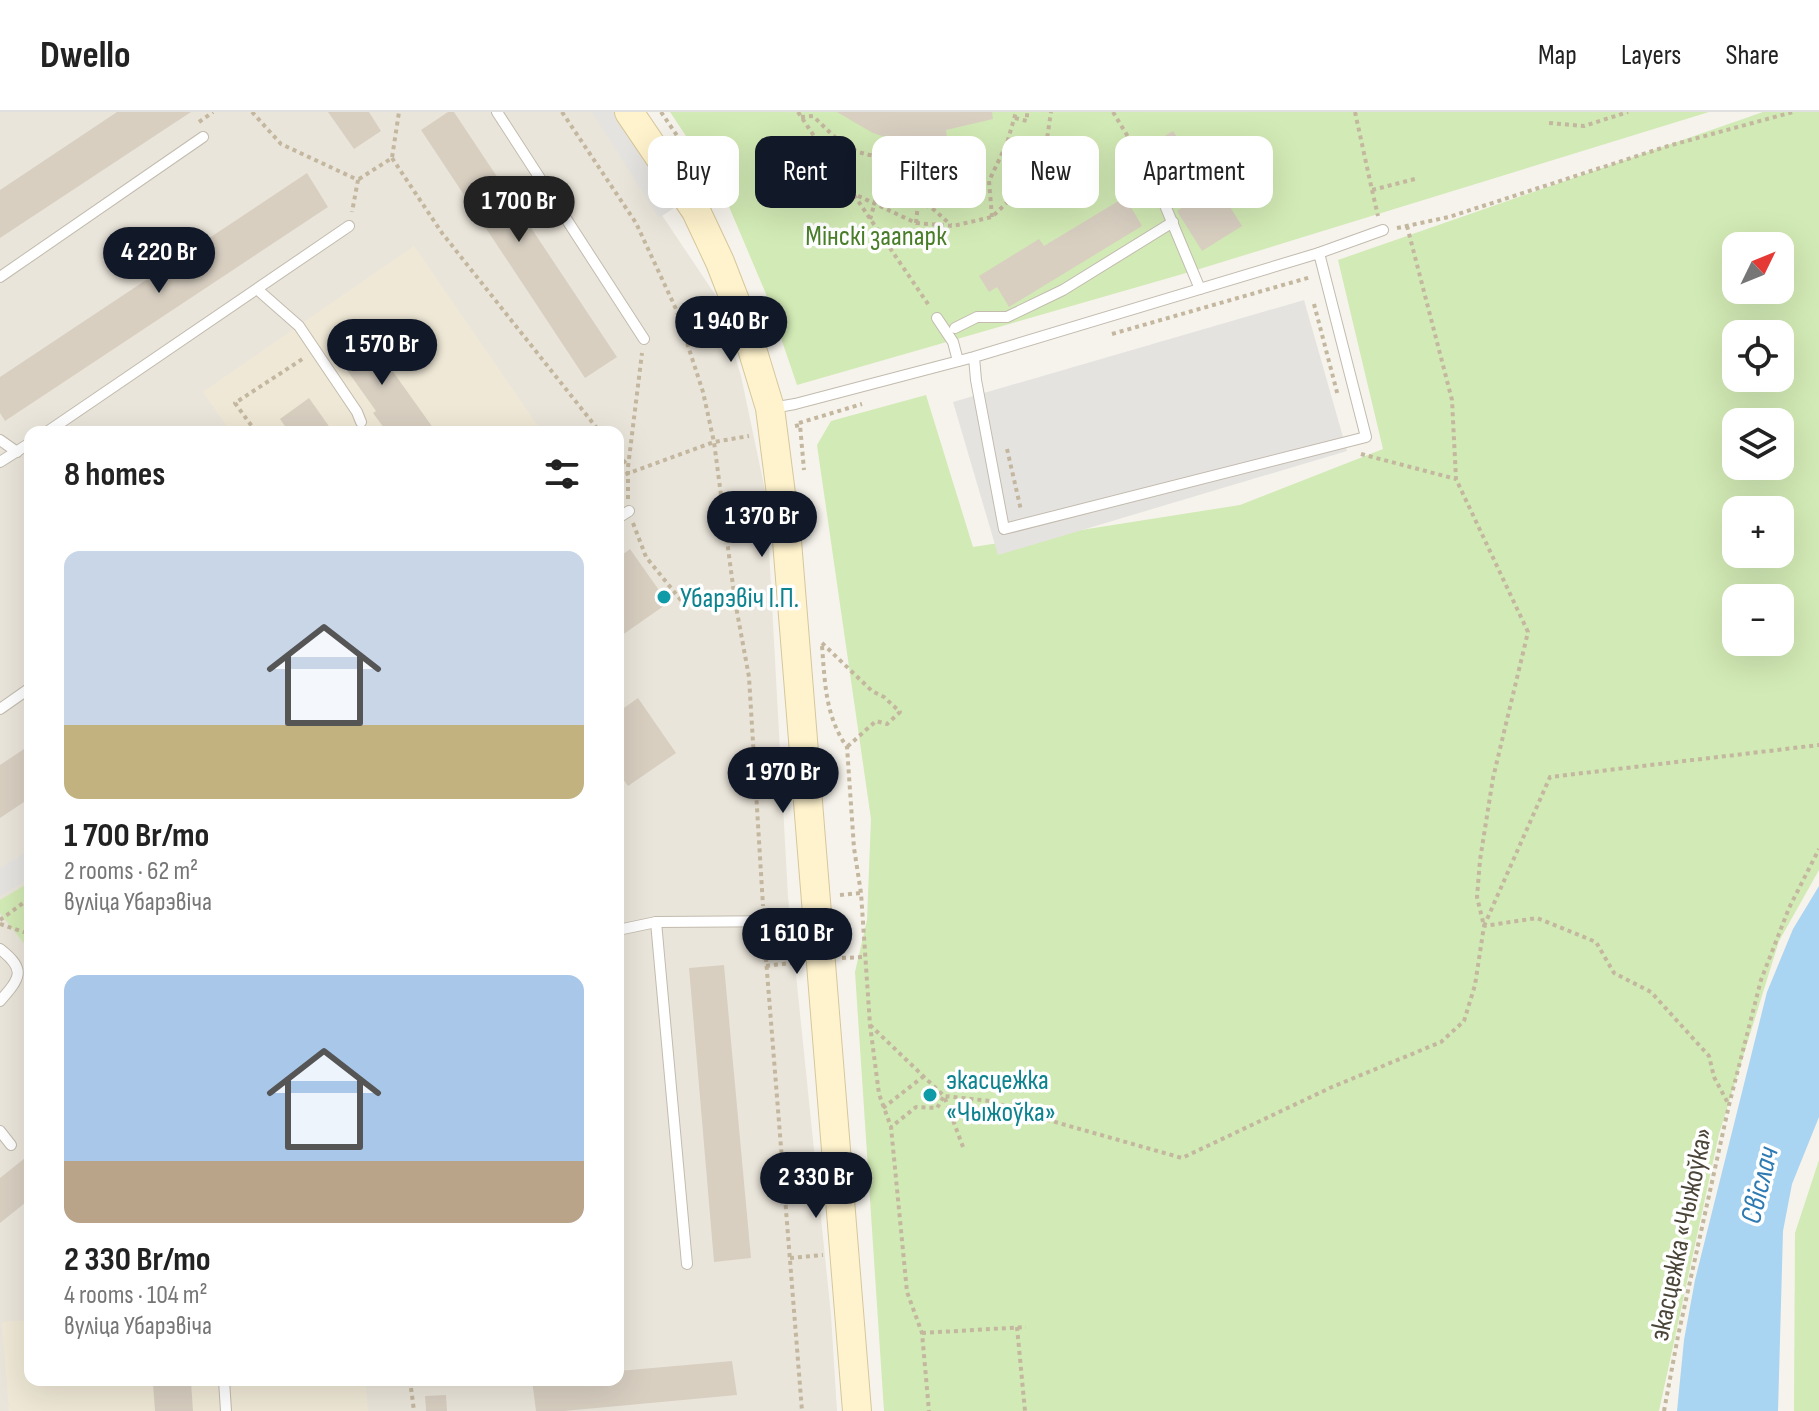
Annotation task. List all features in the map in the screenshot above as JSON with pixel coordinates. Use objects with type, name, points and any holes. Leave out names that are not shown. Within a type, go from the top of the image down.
[{"type":"main road","points":[[629,112],[696,211],[746,329],[770,408],[788,556],[856,1411]]},
{"type":"lane","points":[[497,112],[644,339]]},
{"type":"lane","points":[[0,277],[203,137]]},
{"type":"lane","points":[[1167,208],[1200,289]]},
{"type":"lane","points":[[955,328],[977,317],[1007,317],[1035,304],[1173,222]]},
{"type":"lane","points":[[56,426],[349,226]]},
{"type":"lane","points":[[770,408],[974,357],[1319,253],[1383,230]]},
{"type":"lane","points":[[974,357],[1004,529],[1366,437],[1319,253]]},
{"type":"lane","points":[[258,290],[299,326],[357,412],[362,426]]},
{"type":"lane","points":[[937,318],[953,342],[958,361]]},
{"type":"lane","points":[[0,440],[17,452]]},
{"type":"lane","points":[[0,462],[24,447]]},
{"type":"lane","points":[[624,514],[629,511]]},
{"type":"lane","points":[[0,709],[24,692]]},
{"type":"lane","points":[[624,929],[656,922],[817,921]]},
{"type":"lane","points":[[656,922],[687,1264]]},
{"type":"lane","points":[[0,949],[15,961],[19,972],[15,983],[0,1001]]},
{"type":"lane","points":[[0,1131],[11,1145]]},
{"type":"lane","points":[[224,1386],[226,1411]]},
{"type":"path","points":[[252,112],[281,144],[358,180]]},
{"type":"path","points":[[399,112],[392,158],[442,233],[595,426]]},
{"type":"path","points":[[562,112],[629,211],[660,272],[690,345],[714,442],[735,601],[749,677],[766,966],[802,1411]]},
{"type":"path","points":[[992,217],[989,181],[1007,143],[1015,115],[1027,121],[1027,112]]},
{"type":"path","points":[[883,208],[916,223],[953,226],[992,217],[1025,185],[1047,139],[1051,112]]},
{"type":"path","points":[[1113,112],[1128,136]]},
{"type":"path","points":[[1355,112],[1383,230],[1449,217],[1668,146],[1793,112]]},
{"type":"path","points":[[1549,123],[1584,126],[1628,112]]},
{"type":"path","points":[[800,114],[813,116],[834,136]]},
{"type":"path","points":[[800,114],[814,136]]},
{"type":"path","points":[[349,226],[358,180],[392,158]]},
{"type":"path","points":[[1372,190],[1415,179]]},
{"type":"path","points":[[856,199],[937,318]]},
{"type":"path","points":[[870,220],[873,208]]},
{"type":"path","points":[[916,223],[918,208]]},
{"type":"path","points":[[932,208],[953,226]]},
{"type":"path","points":[[1407,226],[1452,400],[1456,479],[1528,632],[1493,778],[1482,846],[1477,897],[1484,926]]},
{"type":"path","points":[[644,339],[627,474],[629,511],[646,557],[684,604],[735,601]]},
{"type":"path","points":[[252,426],[235,403],[315,351]]},
{"type":"path","points":[[800,425],[805,472]]},
{"type":"path","points":[[624,475],[714,442],[753,435]]},
{"type":"path","points":[[1347,451],[1456,479]]},
{"type":"path","points":[[624,462],[628,467]]},
{"type":"path","points":[[820,630],[826,700],[839,736],[847,747],[870,1025],[883,1108],[891,1127],[907,1292],[922,1333],[929,1411]]},
{"type":"path","points":[[822,643],[872,691],[900,712],[887,724],[876,721],[847,747]]},
{"type":"path","points":[[944,1096],[990,1101],[1182,1158],[1332,1087],[1441,1042],[1464,1021],[1475,985],[1484,926],[1550,777],[1819,745]]},
{"type":"path","points":[[1729,1105],[1761,980],[1789,908],[1819,849]]},
{"type":"path","points":[[24,903],[0,922],[24,932]]},
{"type":"path","name":"экасцежка «Чыжоўка»","points":[[1484,926],[1537,918],[1596,942],[1614,973],[1651,992],[1709,1056],[1714,1077],[1729,1105],[1664,1411]]},
{"type":"path","points":[[839,958],[864,957]]},
{"type":"path","points":[[766,966],[806,962]]},
{"type":"path","points":[[870,1025],[944,1096],[963,1147]]},
{"type":"path","points":[[883,1108],[924,1076]]},
{"type":"path","points":[[891,1127],[916,1107],[937,1108],[944,1096]]},
{"type":"path","points":[[790,1258],[814,1256]]},
{"type":"path","points":[[1017,1327],[1025,1411]]},
{"type":"path","points":[[922,1333],[1026,1327]]},
{"type":"path","points":[[411,1386],[414,1411]]},
{"type":"shaded area","points":[[0,112],[593,112],[648,194],[648,208],[657,208],[716,296],[741,376],[766,495],[788,897],[831,1315],[837,1411],[0,1411]]},
{"type":"shaded area","points":[[592,112],[615,112],[648,162],[648,201]]},
{"type":"shaded area","points":[[653,208],[674,208],[659,218]]},
{"type":"shaded area","points":[[414,246],[538,426],[227,426],[203,392]]},
{"type":"shaded area","points":[[1304,300],[1347,451],[998,555],[953,402]]},
{"type":"shaded area","points":[[24,854],[24,882],[0,896],[0,868]]},
{"type":"shaded area","points":[[24,1320],[24,1386],[366,1386],[368,1411],[9,1411],[2,1322]]},
{"type":"green space","name":"Мінскі заапарк","points":[[670,112],[1709,112],[1193,271],[797,385],[766,294],[730,208],[739,208],[739,136],[686,136]]},
{"type":"green space","points":[[1763,112],[1819,112],[1819,870],[1779,941],[1719,1134],[1659,1411],[884,1411],[855,972],[867,920],[871,819],[817,445],[831,421],[926,395],[973,547],[1240,505],[1383,449],[1338,260]]},
{"type":"green space","points":[[24,886],[24,943],[0,913],[0,900]]},
{"type":"green space","points":[[1819,1160],[1819,1411],[1794,1411],[1795,1233]]},
{"type":"water","name":"Свіслач","points":[[1819,886],[1819,1117],[1792,1184],[1783,1231],[1778,1411],[1677,1411],[1684,1340],[1695,1280],[1767,992],[1793,929]]},
{"type":"building","points":[[117,112],[191,112],[0,238],[0,190]]},
{"type":"building","points":[[328,112],[369,112],[381,131],[354,149]]},
{"type":"building","points":[[448,112],[454,112],[617,357],[585,378],[421,130]]},
{"type":"building","points":[[837,112],[992,112],[993,119],[946,130],[947,136],[882,136]]},
{"type":"building","points":[[307,173],[328,207],[5,421],[0,413],[0,377]]},
{"type":"building","points":[[1115,203],[1115,208],[1131,208],[1142,226],[1009,307],[997,287],[989,292],[979,276],[1039,239],[1044,246]]},
{"type":"building","points":[[1182,208],[1231,208],[1242,226],[1202,251],[1177,211]]},
{"type":"building","points":[[364,331],[432,426],[383,426],[373,413],[376,411],[334,352]]},
{"type":"building","points":[[309,398],[329,426],[285,426],[280,419]]},
{"type":"building","points":[[630,549],[668,603],[624,634],[624,554]]},
{"type":"building","points":[[638,698],[676,753],[628,786],[624,780],[624,708]]},
{"type":"building","points":[[24,749],[24,802],[0,818],[0,765]]},
{"type":"building","points":[[724,965],[751,1258],[714,1262],[689,968]]},
{"type":"building","points":[[24,1159],[24,1204],[0,1223],[0,1178]]},
{"type":"building","points":[[732,1361],[737,1395],[536,1411],[533,1386],[624,1386],[624,1370]]},
{"type":"building","points":[[153,1386],[191,1386],[193,1411],[155,1411]]},
{"type":"building","points":[[446,1395],[447,1411],[426,1411],[425,1396]]},
{"type":"place","name":"Убарэвіч І.П.","points":[[664,597]]},
{"type":"place","name":"экасцежка «Чыжоўка»","points":[[930,1095]]}]
